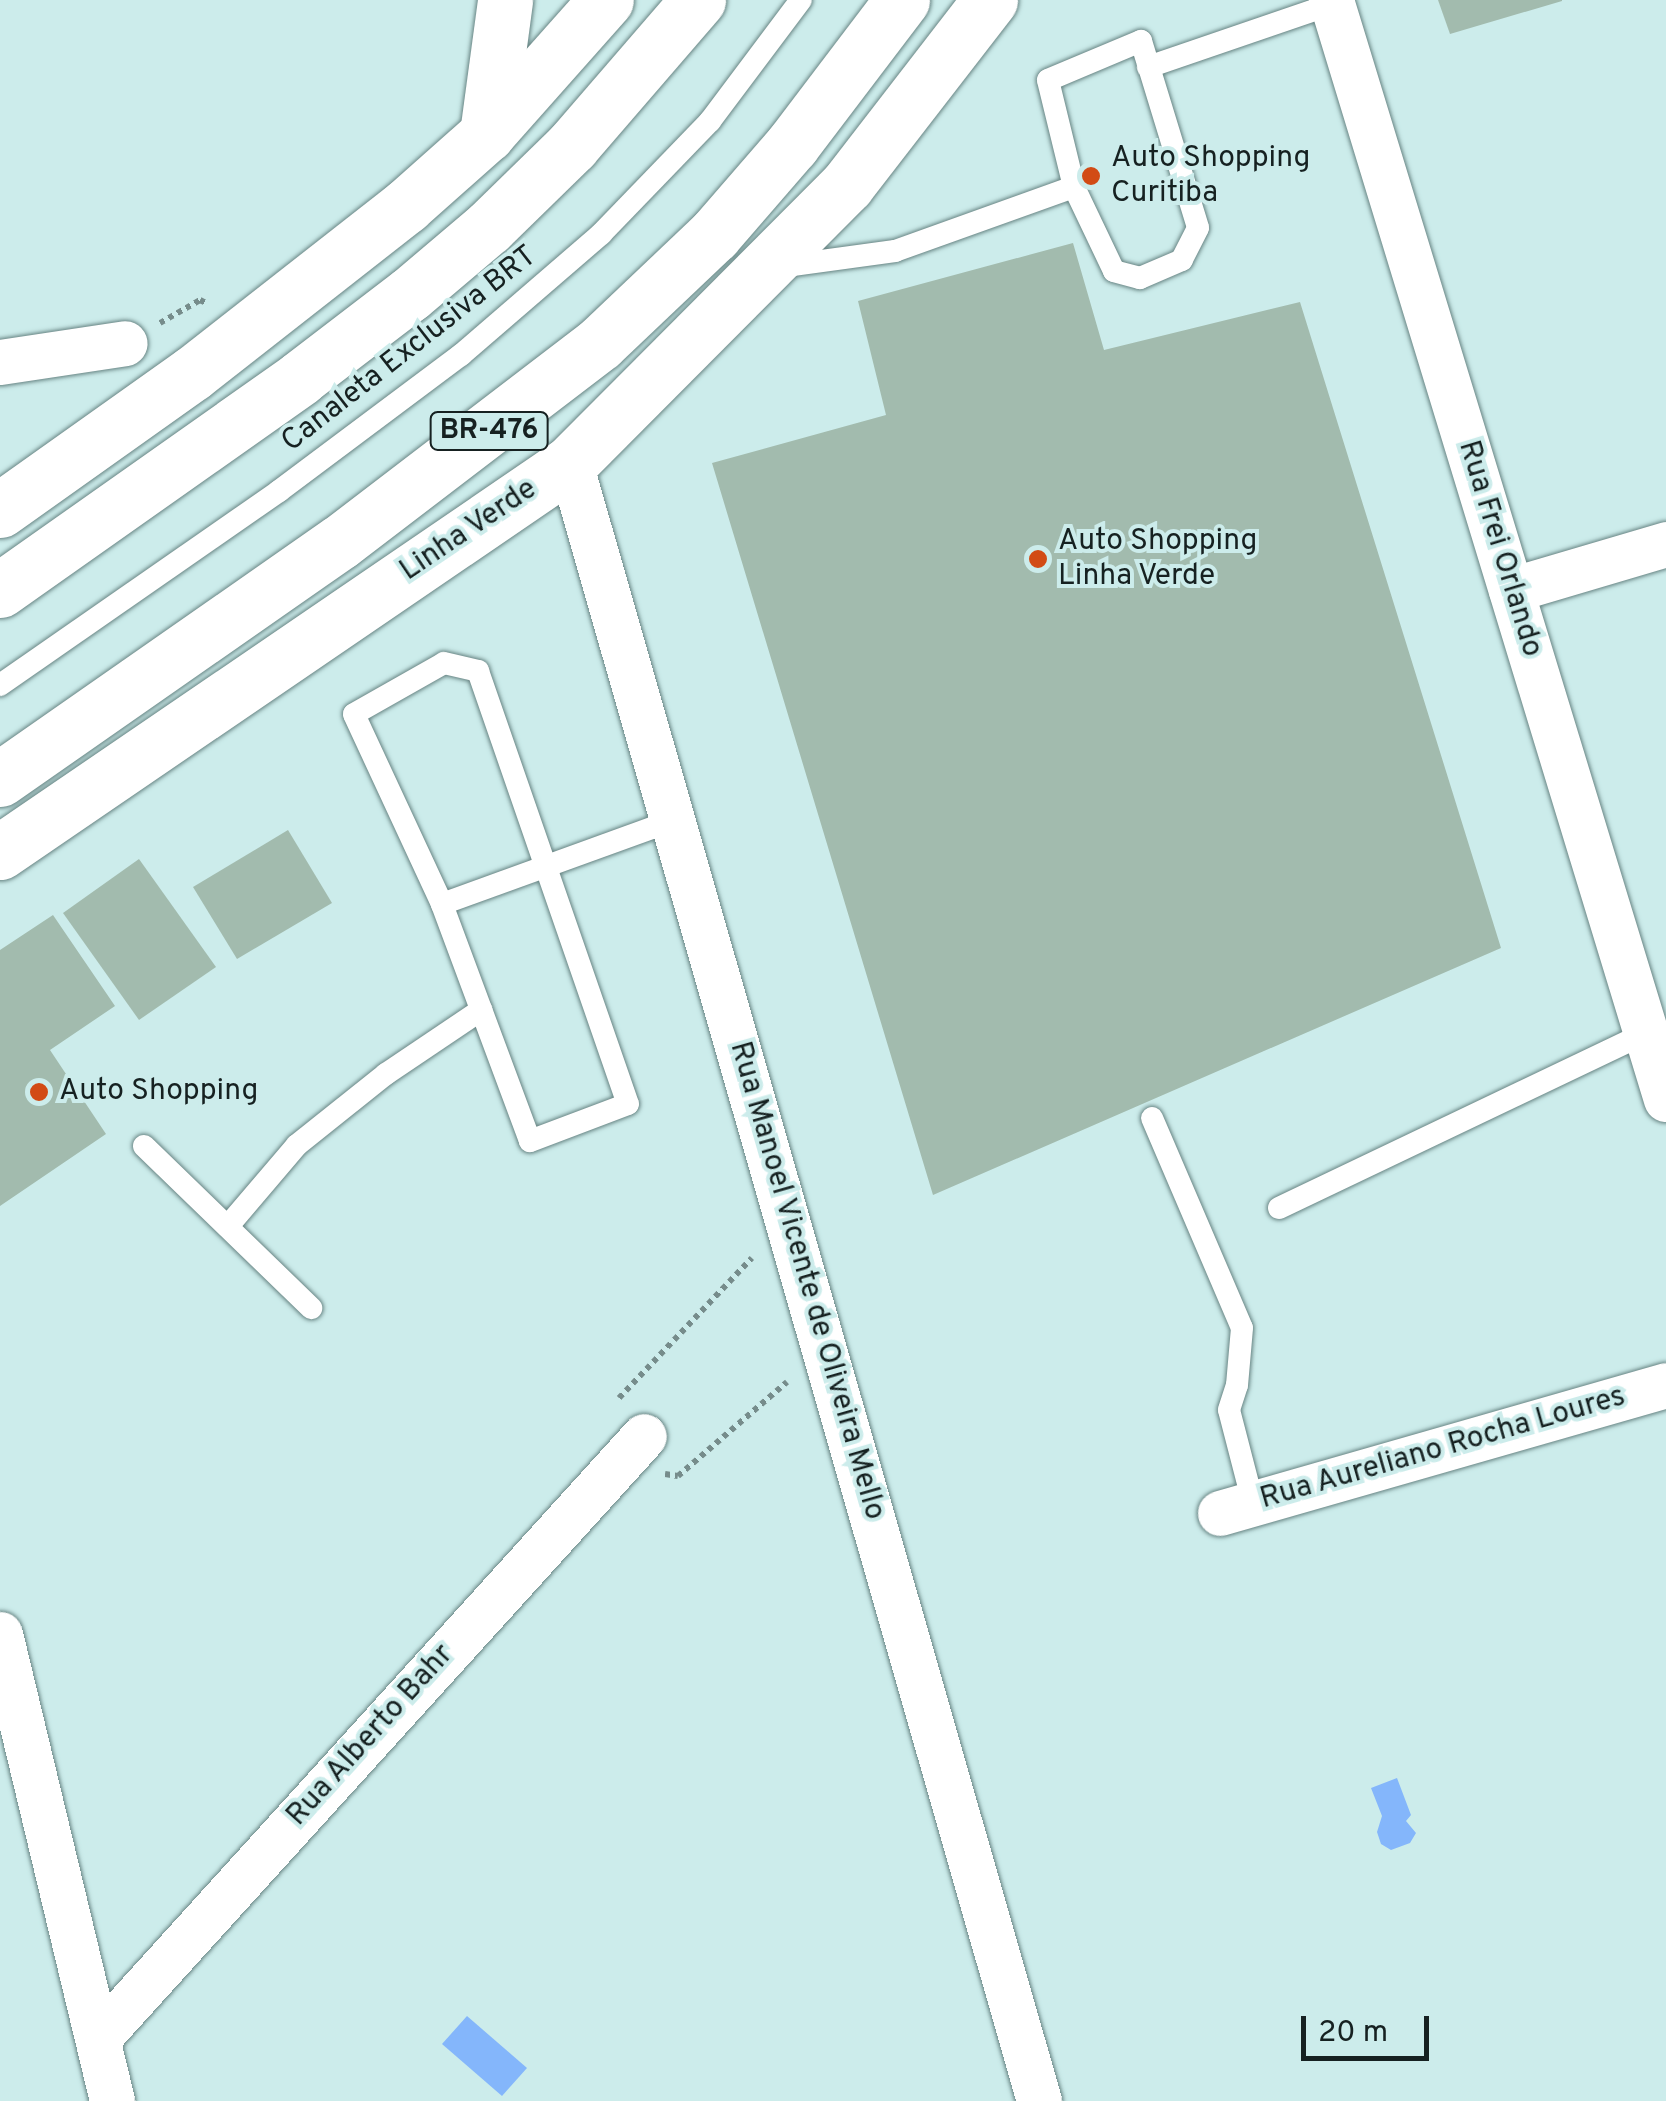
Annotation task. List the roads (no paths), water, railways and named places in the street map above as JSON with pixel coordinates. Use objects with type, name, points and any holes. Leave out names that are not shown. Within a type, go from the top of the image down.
[{"type":"main road","points":[[487,134],[505,0]]},
{"type":"main road","points":[[0,510],[313,282],[487,134],[606,0]]},
{"type":"main road","points":[[0,590],[300,378],[410,294],[489,227],[572,146],[698,0]]},
{"type":"main road","name":"BR-476","points":[[0,779],[340,542],[600,343],[714,235],[792,145],[902,0]]},
{"type":"main road","name":"Linha Verde","points":[[0,852],[570,463],[847,185],[990,0]]},
{"type":"street","name":"Rua Frei Orlando","points":[[1332,2],[1666,1099]]},
{"type":"street","points":[[0,362],[124,343]]},
{"type":"street","name":"Rua Manoel Vicente de Oliveira Mello","points":[[570,463],[1039,2101]]},
{"type":"street","points":[[1511,590],[1666,544]]},
{"type":"street","name":"Rua Aureliano Rocha Loures","points":[[1237,1508],[1666,1385]]},
{"type":"street","name":"Rua Alberto Bahr","points":[[100,2037],[637,1443]]},
{"type":"street","points":[[0,1634],[100,2037],[112,2101]]},
{"type":"lane","name":"Canaleta Exclusiva BRT","points":[[0,685],[279,491],[461,355],[601,234],[710,122],[801,0]]},
{"type":"lane","points":[[1148,67],[1332,2]]},
{"type":"lane","points":[[1141,42],[1148,67],[1198,228],[1182,260],[1140,278],[1114,272],[1074,187],[1048,80],[1141,42]]},
{"type":"lane","points":[[765,269],[895,251],[1074,187]]},
{"type":"lane","points":[[444,663],[478,671],[628,1104],[530,1141],[442,904],[354,714],[444,663]]},
{"type":"lane","points":[[442,904],[674,820]]},
{"type":"lane","points":[[228,1226],[297,1144],[386,1074],[480,1010]]},
{"type":"lane","points":[[1279,1208],[1646,1033]]},
{"type":"lane","points":[[1152,1118],[1242,1328],[1237,1385],[1229,1410],[1237,1508]]},
{"type":"lane","points":[[144,1146],[311,1308]]},
{"type":"water","points":[[1397,1778],[1411,1815],[1406,1821],[1416,1833],[1410,1843],[1391,1850],[1381,1844],[1377,1832],[1382,1816],[1371,1788]]},
{"type":"water","points":[[467,2016],[527,2068],[502,2096],[442,2044]]},
{"type":"place","name":"Auto Shopping Curitiba","points":[[1091,176]]},
{"type":"place","name":"Auto Shopping Linha Verde","points":[[1038,559]]},
{"type":"place","name":"Auto Shopping","points":[[39,1092]]}]
